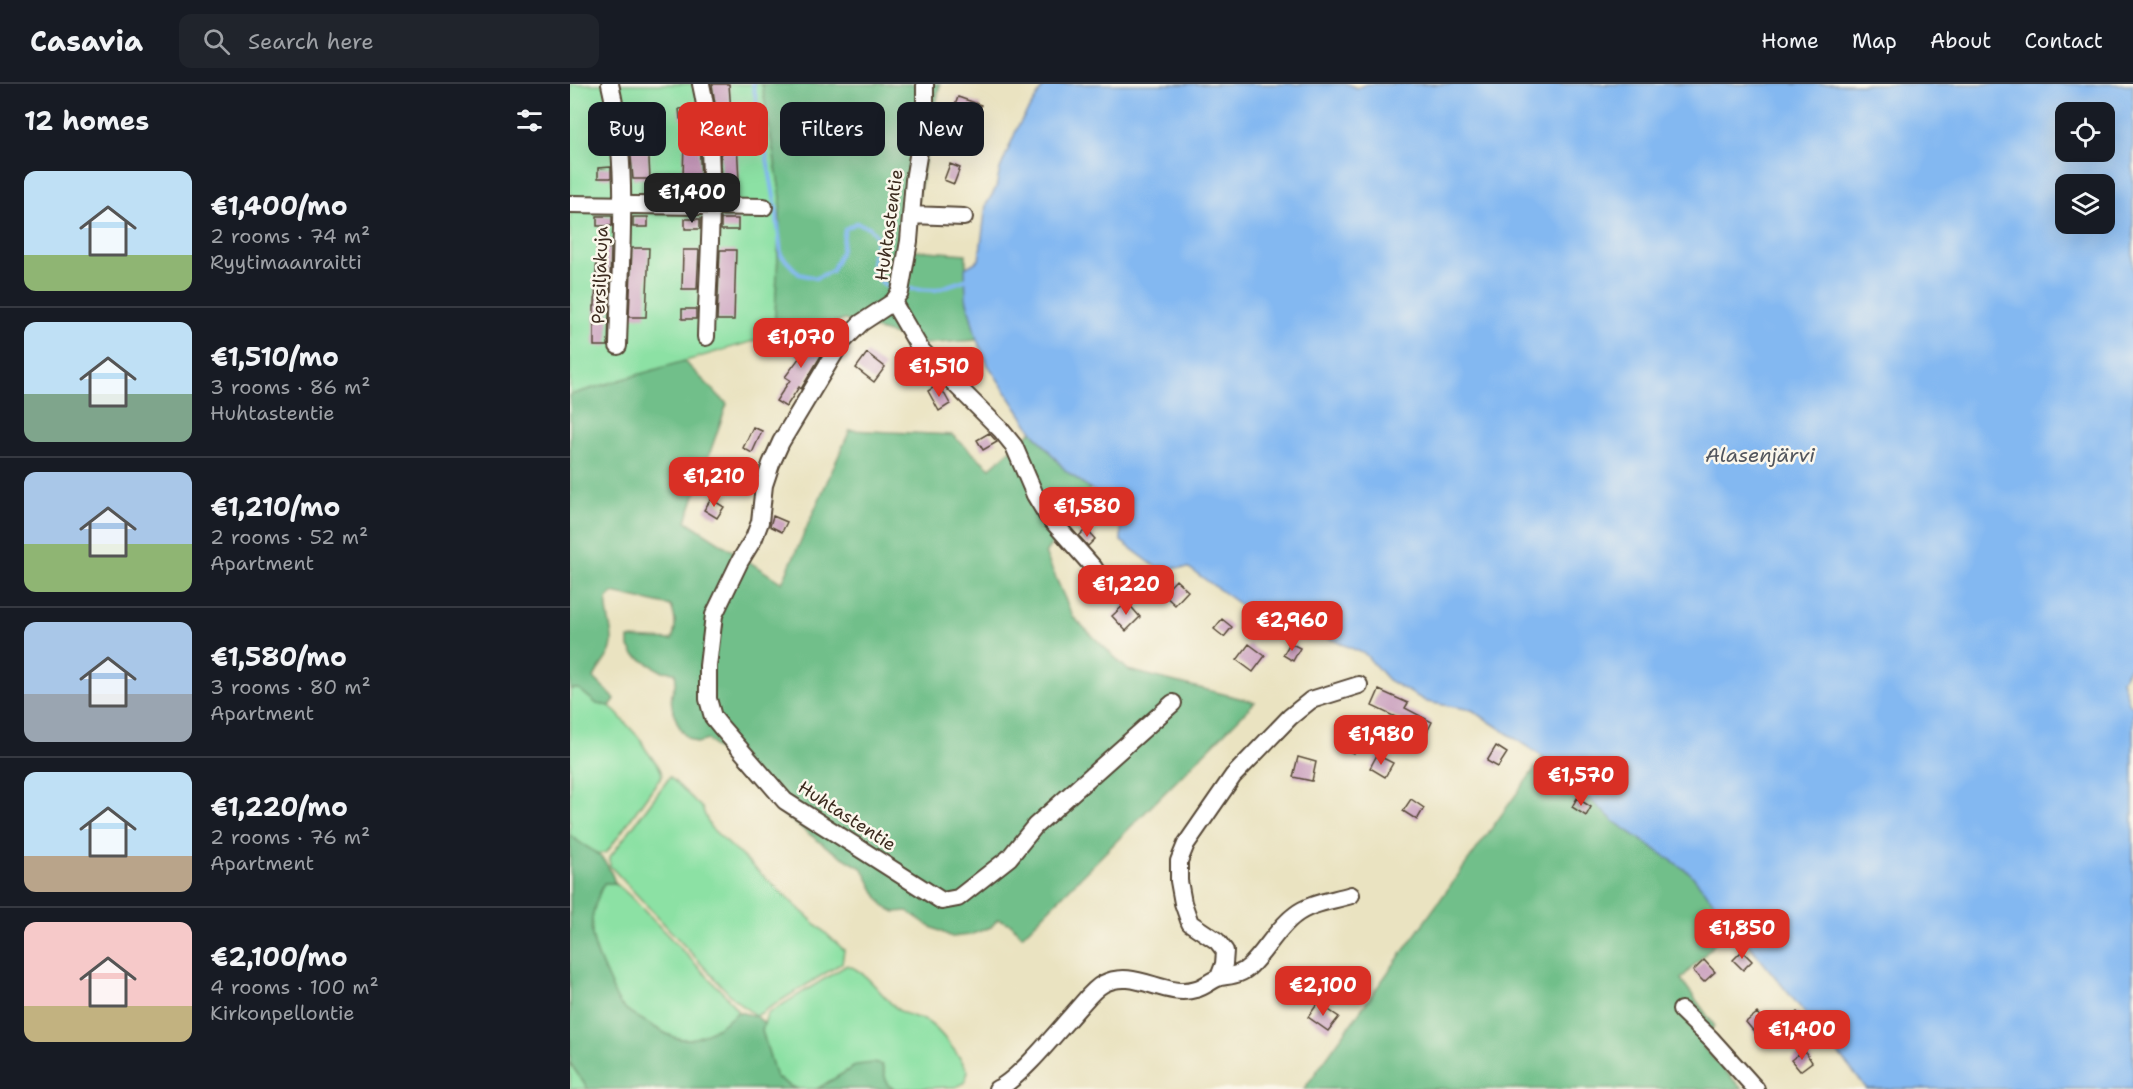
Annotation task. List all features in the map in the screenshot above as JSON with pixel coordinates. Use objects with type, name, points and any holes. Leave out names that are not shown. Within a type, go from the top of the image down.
[{"type":"street","name":"Persiljakuja","points":[[610,84],[619,137],[622,206],[618,346]]},
{"type":"street","points":[[701,84],[709,144],[710,208],[706,337]]},
{"type":"street","name":"Huhtastentie","points":[[925,84],[925,115],[900,291],[893,302],[861,323],[840,344],[781,442],[771,464],[764,485],[760,522],[754,538],[740,561],[714,615],[708,666],[708,699],[713,717],[785,801],[942,901],[958,898],[1008,858],[1035,826],[1173,703]]},
{"type":"street","points":[[570,204],[710,208],[764,207]]},
{"type":"street","points":[[912,215],[964,217]]},
{"type":"street","points":[[893,302],[921,350],[1014,446],[1035,495],[1047,515],[1094,568],[1108,590]]},
{"type":"street","points":[[1219,977],[1224,964],[1225,951],[1217,941],[1190,923],[1183,903],[1179,881],[1179,861],[1186,844],[1233,776],[1290,717],[1311,700],[1359,685]]},
{"type":"street","points":[[997,1089],[1018,1074],[1089,996],[1103,984],[1119,979],[1134,980],[1170,991],[1185,992],[1199,988],[1219,977],[1239,974],[1249,967],[1293,916],[1306,908],[1351,896]]},
{"type":"street","points":[[1681,1010],[1756,1089]]},
{"type":"green space","points":[[570,84],[762,84],[765,102],[678,102],[678,156],[768,156],[768,120],[781,197],[774,335],[570,395]]},
{"type":"green space","points":[[762,84],[940,84],[937,102],[897,102],[897,156],[926,156],[916,209],[914,250],[966,254],[966,298],[977,340],[925,344],[845,320],[774,335],[781,197],[768,120],[768,102],[765,102]]},
{"type":"green space","points":[[684,361],[727,404],[686,521],[782,583],[850,430],[952,435],[990,468],[1032,431],[1066,471],[1090,489],[1045,553],[1073,617],[1128,670],[1255,702],[1022,936],[1011,924],[998,919],[991,927],[970,935],[952,937],[931,927],[907,911],[895,912],[885,907],[863,869],[831,850],[782,814],[708,740],[697,743],[688,738],[678,724],[673,711],[671,699],[676,681],[675,672],[661,671],[634,655],[629,647],[629,638],[672,640],[675,623],[671,606],[613,593],[607,599],[612,637],[611,648],[594,678],[615,699],[610,706],[597,704],[579,689],[570,689],[570,395]]},
{"type":"green space","points":[[570,689],[579,689],[597,704],[610,706],[642,741],[662,775],[607,852],[599,854],[570,835]]},
{"type":"green space","points":[[1543,757],[1615,822],[1690,873],[1733,925],[1681,979],[1714,1025],[1703,1047],[1742,1089],[1304,1089]]},
{"type":"green space","points":[[670,777],[702,808],[710,827],[844,950],[842,963],[756,1016],[733,998],[610,866],[610,857]]},
{"type":"green space","points":[[570,835],[602,859],[615,883],[604,883],[594,910],[592,932],[597,953],[620,1004],[664,1033],[685,1039],[709,1032],[738,1012],[756,1016],[764,1023],[762,1031],[776,1077],[798,1089],[588,1089],[570,1063]]},
{"type":"green space","points":[[604,883],[615,883],[630,896],[728,998],[738,1012],[709,1032],[685,1039],[664,1033],[623,1007],[617,999],[597,953],[592,931],[594,910]]},
{"type":"green space","points":[[847,965],[867,978],[899,1011],[926,1021],[937,1030],[968,1071],[965,1082],[956,1087],[894,1089],[887,1084],[882,1065],[857,1065],[817,1089],[798,1089],[776,1077],[762,1031],[767,1014]]},
{"type":"green space","points":[[570,1063],[588,1089],[570,1089]]},
{"type":"green space","points":[[873,1063],[882,1065],[887,1084],[894,1089],[817,1089],[857,1065]]},
{"type":"water","name":"Alasenjärvi","points":[[1045,84],[1348,84],[1357,88],[1366,84],[2133,84],[2133,662],[2122,680],[2130,705],[2133,705],[2133,1089],[1867,1089],[1690,873],[1615,822],[1543,757],[1472,710],[1427,702],[1388,680],[1365,654],[1312,631],[1275,627],[1189,568],[1156,567],[1121,541],[1121,511],[1066,471],[1032,431],[988,365],[977,340],[966,298],[965,268],[979,260],[986,205],[996,188],[1000,169],[1018,126]]},
{"type":"building","points":[[712,84],[729,84],[730,102],[715,102]]},
{"type":"building","points":[[958,97],[972,102],[956,102]]},
{"type":"building","points":[[631,156],[649,156],[650,179],[633,179]]},
{"type":"building","points":[[684,156],[700,156],[701,179],[683,178]]},
{"type":"building","points":[[721,156],[738,156],[739,181],[722,181]]},
{"type":"building","points":[[950,164],[960,168],[954,184],[944,180]]},
{"type":"building","points":[[611,167],[611,178],[598,178],[598,168]]},
{"type":"building","points":[[597,216],[612,216],[612,226],[597,226]]},
{"type":"building","points":[[633,217],[648,217],[648,227],[633,227]]},
{"type":"building","points":[[685,219],[700,219],[700,229],[685,229]]},
{"type":"building","points":[[721,219],[738,219],[738,230],[721,230]]},
{"type":"building","points":[[597,248],[611,248],[608,346],[594,346]]},
{"type":"building","points":[[632,248],[649,248],[646,317],[629,317]]},
{"type":"building","points":[[683,250],[699,250],[697,289],[682,289]]},
{"type":"building","points":[[720,250],[736,250],[734,320],[717,320]]},
{"type":"building","points":[[682,309],[696,309],[696,319],[682,319]]},
{"type":"building","points":[[807,336],[825,349],[801,389],[799,387],[786,407],[776,401],[790,380],[785,377],[800,357],[795,353]]},
{"type":"building","points":[[867,353],[885,367],[874,382],[856,368]]},
{"type":"building","points":[[939,384],[950,404],[939,411],[928,391]]},
{"type":"building","points":[[753,427],[762,431],[752,453],[743,448]]},
{"type":"building","points":[[989,433],[997,442],[983,450],[977,440]]},
{"type":"building","points":[[711,499],[724,507],[717,518],[704,510]]},
{"type":"building","points":[[773,516],[787,522],[782,532],[770,526]]},
{"type":"building","points":[[1086,529],[1095,539],[1088,546],[1079,536]]},
{"type":"building","points":[[1176,580],[1188,591],[1175,605],[1163,594]]},
{"type":"building","points":[[1127,602],[1140,617],[1126,631],[1112,616]]},
{"type":"building","points":[[1222,619],[1232,627],[1224,637],[1214,629]]},
{"type":"building","points":[[1290,643],[1300,648],[1293,661],[1283,655]]},
{"type":"building","points":[[1249,644],[1265,656],[1253,672],[1237,660]]},
{"type":"building","points":[[1379,690],[1408,703],[1405,708],[1432,722],[1427,732],[1372,706]]},
{"type":"building","points":[[1346,736],[1359,742],[1354,753],[1341,747]]},
{"type":"building","points":[[1496,746],[1507,753],[1498,767],[1487,761]]},
{"type":"building","points":[[1377,755],[1393,763],[1385,777],[1370,768]]},
{"type":"building","points":[[1298,757],[1316,762],[1312,781],[1293,777]]},
{"type":"building","points":[[1577,798],[1591,807],[1586,816],[1572,807]]},
{"type":"building","points":[[1411,799],[1424,808],[1417,820],[1403,811]]},
{"type":"building","points":[[1742,951],[1752,961],[1743,970],[1733,960]]},
{"type":"building","points":[[1704,960],[1715,972],[1704,982],[1693,971]]},
{"type":"building","points":[[1318,1003],[1339,1017],[1328,1031],[1308,1017]]},
{"type":"building","points":[[1797,1012],[1806,1023],[1797,1030],[1789,1019]]},
{"type":"building","points":[[1757,1013],[1771,1030],[1760,1039],[1746,1022]]},
{"type":"building","points":[[1804,1050],[1812,1062],[1800,1071],[1791,1060]]},
{"type":"waterway","points":[[753,84],[776,207],[781,255],[799,274],[816,278],[832,271],[841,252],[845,229],[856,223],[869,227],[877,237],[872,260],[873,271],[876,277],[889,288]]},
{"type":"waterway","points":[[911,289],[935,290],[968,279]]}]
